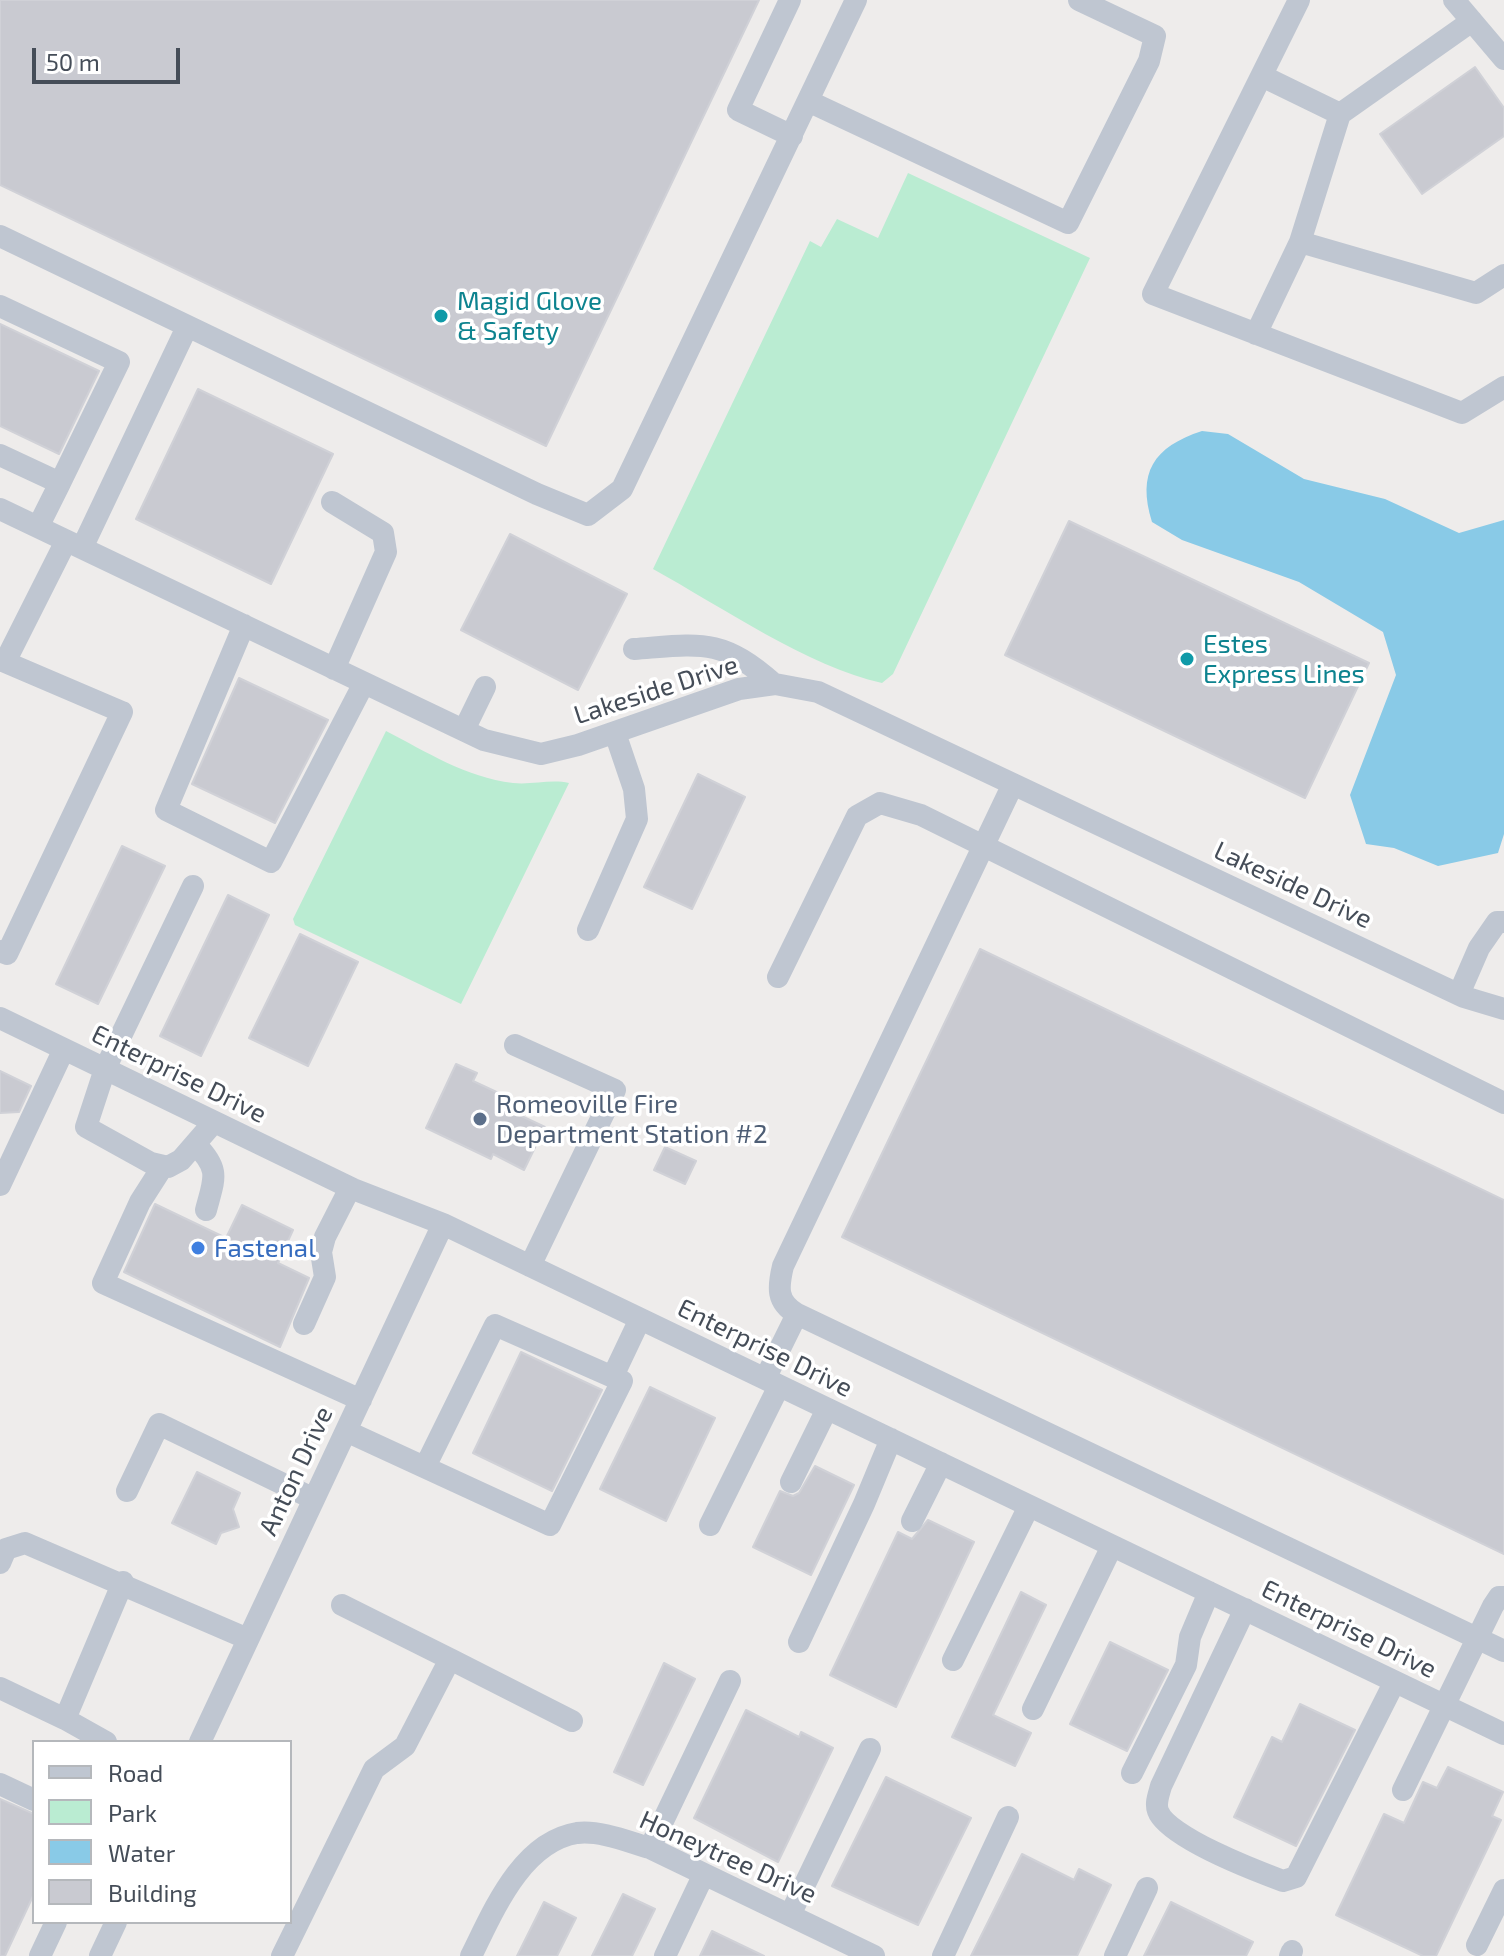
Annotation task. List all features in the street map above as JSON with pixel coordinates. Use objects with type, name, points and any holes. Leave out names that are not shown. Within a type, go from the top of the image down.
[{"type":"street","points":[[790,0],[738,110],[792,136]]},
{"type":"street","points":[[0,236],[588,515],[622,489],[856,0]]},
{"type":"street","points":[[808,101],[1068,223],[1149,61],[1155,36],[1110,7],[1079,0]]},
{"type":"street","points":[[1299,0],[1153,294],[1462,413],[1504,387]]},
{"type":"street","points":[[1454,0],[1504,59]]},
{"type":"street","points":[[1256,334],[1300,242],[1340,114],[1472,21]]},
{"type":"street","points":[[1262,76],[1340,114]]},
{"type":"street","points":[[1300,242],[1476,293],[1504,275]]},
{"type":"street","points":[[0,306],[119,362],[38,527]]},
{"type":"street","points":[[0,951],[7,954],[122,712],[2,667],[74,544],[187,327]]},
{"type":"street","points":[[0,455],[60,483]]},
{"type":"street","points":[[332,502],[383,533],[386,552],[334,669]]},
{"type":"street","name":"Lakeside Drive","points":[[0,509],[484,740],[541,754],[615,733],[739,689],[774,684],[818,692],[1459,994],[1504,1009]]},
{"type":"street","points":[[244,625],[166,810],[271,862],[364,683]]},
{"type":"street","points":[[634,649],[707,643],[752,664],[774,684]]},
{"type":"street","points":[[464,730],[485,687]]},
{"type":"street","points":[[588,930],[637,819],[634,789],[615,733]]},
{"type":"street","points":[[1013,784],[783,1266],[778,1290],[786,1308],[1504,1651]]},
{"type":"street","points":[[778,977],[857,816],[880,803],[921,815],[1504,1103]]},
{"type":"street","points":[[193,886],[105,1069],[86,1127],[168,1167],[181,1160],[214,1122]]},
{"type":"street","points":[[1459,994],[1479,948],[1497,922],[1504,922]]},
{"type":"street","name":"Enterprise Drive","points":[[0,1018],[350,1188],[443,1224],[1504,1734]]},
{"type":"street","points":[[515,1045],[615,1090],[530,1266]]},
{"type":"street","points":[[0,1185],[64,1049]]},
{"type":"street","points":[[196,1145],[209,1158],[215,1171],[206,1210]]},
{"type":"street","points":[[157,1164],[103,1283],[361,1400]]},
{"type":"street","points":[[304,1324],[325,1277],[321,1252],[325,1237],[350,1188]]},
{"type":"street","name":"Anton Drive","points":[[201,1740],[443,1224]]},
{"type":"street","points":[[710,1525],[772,1382],[797,1314]]},
{"type":"street","points":[[613,1376],[640,1319]]},
{"type":"street","points":[[346,1431],[550,1525],[622,1381],[495,1325],[425,1467]]},
{"type":"street","points":[[791,1482],[827,1409]]},
{"type":"street","points":[[127,1491],[159,1424],[314,1499]]},
{"type":"street","points":[[799,1642],[891,1439]]},
{"type":"street","points":[[912,1521],[941,1463]]},
{"type":"street","points":[[953,1660],[1029,1506]]},
{"type":"street","points":[[0,1563],[6,1549],[25,1543],[123,1582],[248,1639]]},
{"type":"street","points":[[1033,1709],[1112,1546]]},
{"type":"street","points":[[65,1719],[123,1582]]},
{"type":"street","points":[[1132,1773],[1186,1665],[1190,1637],[1209,1592]]},
{"type":"street","points":[[1403,1790],[1493,1606],[1499,1597],[1504,1597]]},
{"type":"street","points":[[342,1605],[572,1721]]},
{"type":"street","points":[[1245,1609],[1161,1786],[1157,1803],[1159,1814],[1176,1831],[1283,1881],[1296,1877],[1394,1683]]},
{"type":"street","points":[[282,1956],[374,1769],[405,1746],[450,1659]]},
{"type":"street","points":[[650,1848],[730,1681]]},
{"type":"street","points":[[0,1688],[102,1740]]},
{"type":"street","points":[[790,1915],[870,1749]]},
{"type":"street","points":[[0,1784],[32,1799]]},
{"type":"street","points":[[943,1956],[1008,1817]]},
{"type":"street","name":"Honeytree Drive","points":[[471,1956],[518,1870],[543,1849],[577,1833],[611,1837],[650,1848],[874,1956]]},
{"type":"street","points":[[665,1956],[703,1876]]},
{"type":"street","points":[[1115,1956],[1147,1888]]},
{"type":"street","points":[[1477,1945],[1504,1890]]},
{"type":"street","points":[[43,1955],[55,1924]]},
{"type":"street","points":[[100,1956],[115,1924]]},
{"type":"green space","points":[[908,173],[1090,258],[893,674],[882,683],[825,664],[795,650],[653,569],[810,241],[821,247],[837,219],[878,238]]},
{"type":"green space","points":[[386,731],[447,763],[495,780],[569,783],[461,1004],[295,925],[293,919]]},
{"type":"water","points":[[1202,431],[1228,434],[1304,479],[1385,499],[1459,533],[1504,520],[1504,834],[1498,853],[1438,866],[1394,848],[1366,844],[1350,795],[1396,675],[1383,632],[1299,582],[1182,540],[1152,522],[1147,489],[1153,464],[1171,445]]},
{"type":"building","name":"Magid Glove & Safety","points":[[0,0],[759,0],[546,446],[0,185]]},
{"type":"building","points":[[1475,67],[1504,108],[1504,136],[1422,194],[1380,134]]},
{"type":"building","points":[[0,324],[99,371],[59,454],[0,426]]},
{"type":"building","points":[[198,389],[333,454],[271,584],[136,519]]},
{"type":"building","name":"Estes Express Lines","points":[[1069,521],[1369,663],[1305,798],[1005,655]]},
{"type":"building","points":[[510,534],[627,594],[578,690],[461,630]]},
{"type":"building","points":[[239,678],[328,720],[275,823],[192,784]]},
{"type":"building","points":[[698,774],[745,797],[692,909],[644,887]]},
{"type":"building","points":[[122,846],[165,866],[98,1004],[56,984]]},
{"type":"building","points":[[228,895],[269,915],[201,1056],[160,1036]]},
{"type":"building","points":[[300,934],[358,962],[308,1066],[249,1038]]},
{"type":"building","points":[[980,949],[1504,1200],[1504,1554],[842,1237]]},
{"type":"building","name":"Romeoville Fire Department Station #2","points":[[456,1064],[477,1073],[473,1081],[518,1102],[513,1112],[545,1127],[524,1170],[493,1154],[491,1159],[426,1128]]},
{"type":"building","points":[[0,1071],[31,1086],[19,1112],[0,1113]]},
{"type":"building","points":[[665,1147],[696,1161],[685,1184],[654,1170]]},
{"type":"building","points":[[155,1204],[226,1238],[242,1205],[293,1230],[278,1263],[309,1278],[280,1347],[124,1272]]},
{"type":"building","points":[[521,1352],[602,1390],[552,1491],[473,1453]]},
{"type":"building","points":[[650,1387],[715,1418],[666,1521],[600,1489]]},
{"type":"building","points":[[815,1466],[854,1485],[811,1575],[753,1547],[780,1491],[793,1496],[799,1493]]},
{"type":"building","points":[[197,1472],[240,1493],[233,1509],[239,1527],[221,1533],[216,1544],[172,1523]]},
{"type":"building","points":[[928,1520],[974,1542],[896,1707],[830,1675],[898,1532],[912,1539]]},
{"type":"building","points":[[1021,1592],[1046,1605],[993,1715],[1031,1733],[1015,1766],[952,1737]]},
{"type":"building","points":[[1110,1642],[1168,1670],[1127,1751],[1070,1724]]},
{"type":"building","points":[[664,1663],[695,1679],[643,1785],[614,1772]]},
{"type":"building","points":[[1300,1704],[1355,1730],[1296,1846],[1234,1817],[1272,1737],[1282,1742]]},
{"type":"building","points":[[746,1710],[799,1737],[801,1732],[833,1748],[778,1862],[694,1818]]},
{"type":"building","points":[[1448,1767],[1503,1792],[1492,1816],[1501,1820],[1436,1956],[1423,1956],[1336,1915],[1384,1814],[1404,1823],[1423,1782],[1437,1788]]},
{"type":"building","points":[[886,1777],[971,1818],[918,1925],[832,1886]]},
{"type":"building","points":[[0,1799],[32,1813],[32,1898],[5,1956],[0,1956]]},
{"type":"building","points":[[1022,1854],[1074,1880],[1079,1869],[1111,1885],[1077,1956],[971,1956]]},
{"type":"building","points":[[623,1894],[655,1909],[632,1956],[592,1956]]},
{"type":"building","points":[[544,1902],[576,1918],[557,1956],[517,1956]]},
{"type":"building","points":[[1171,1902],[1253,1942],[1246,1956],[1144,1956]]},
{"type":"building","points":[[712,1931],[764,1956],[700,1956]]},
{"type":"place","name":"Magid Glove & Safety","points":[[441,316]]},
{"type":"place","name":"Estes Express Lines","points":[[1187,659]]},
{"type":"place","name":"Romeoville Fire Department Station #2","points":[[480,1119]]},
{"type":"place","name":"Fastenal","points":[[198,1248]]}]
